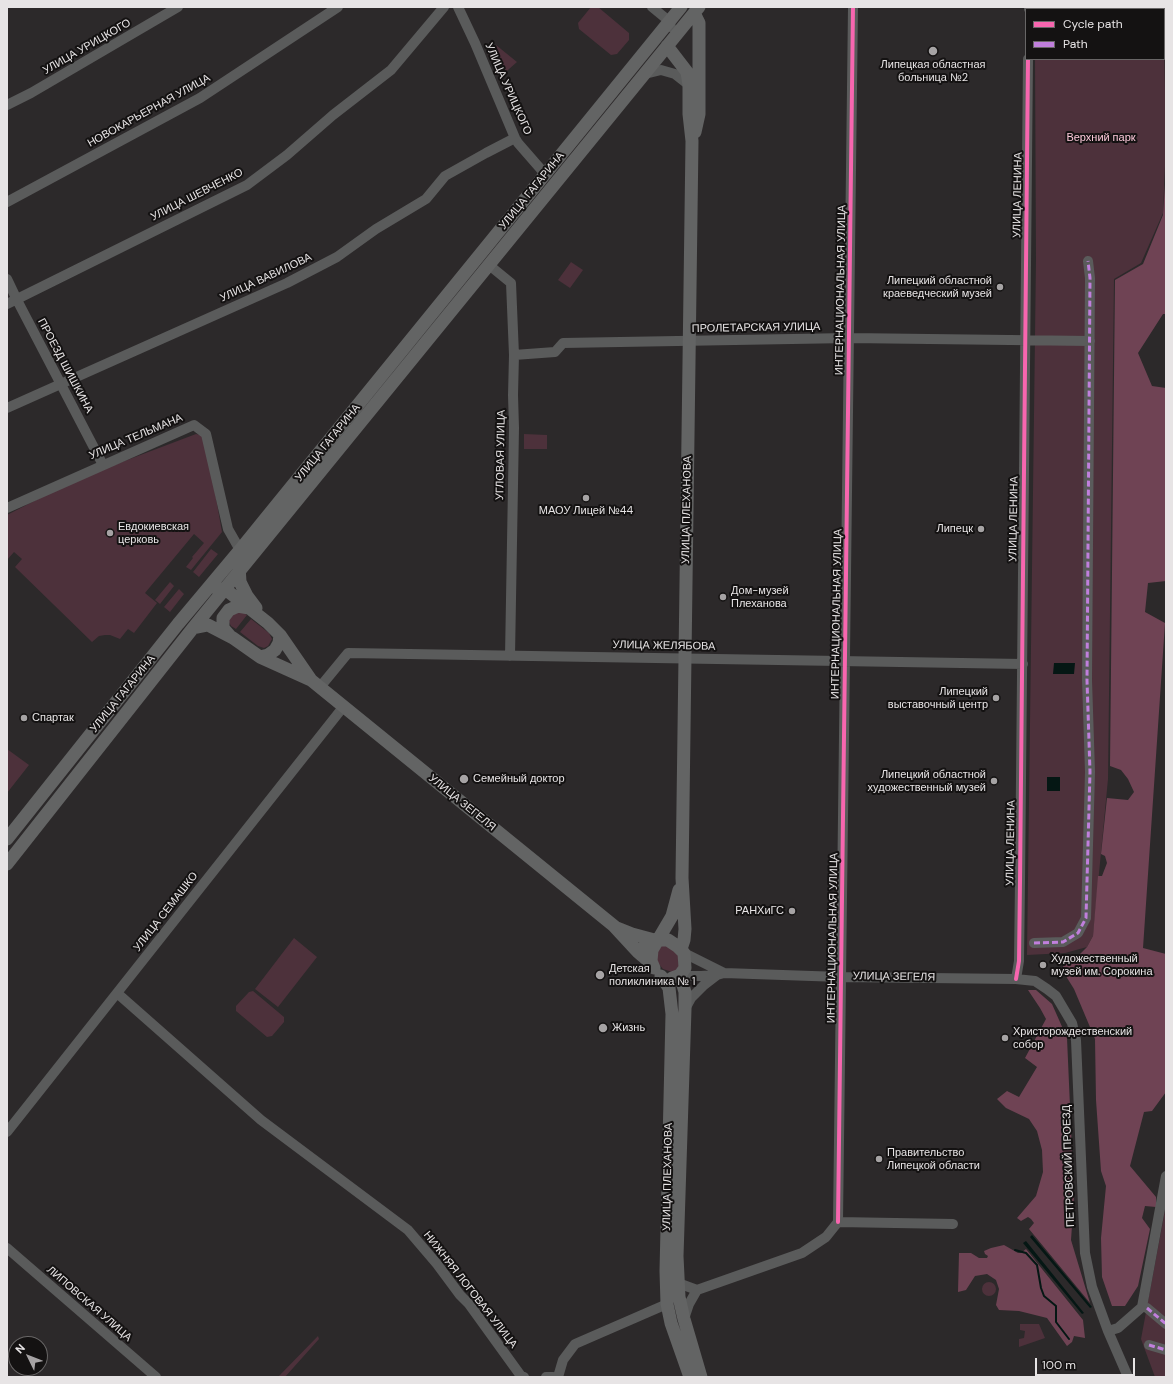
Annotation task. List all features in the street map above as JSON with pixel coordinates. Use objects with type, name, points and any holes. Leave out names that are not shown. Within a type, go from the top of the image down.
[{"type":"main road","name":"УЛИЦА ГАГАРИНА","points":[[7,839],[204,593],[681,7]]},
{"type":"main road","name":"УЛИЦА ГАГАРИНА","points":[[7,864],[193,628],[697,10]]},
{"type":"main road","name":"УЛИЦА ПЛЕХАНОВА","points":[[692,141],[699,114],[699,23],[697,10]]},
{"type":"main road","points":[[669,21],[670,42],[699,74]]},
{"type":"main road","points":[[649,47],[670,42]]},
{"type":"main road","name":"УЛИЦА ПЛЕХАНОВА","points":[[670,42],[687,72],[692,141],[682,878],[685,929],[683,951]]},
{"type":"main road","points":[[545,174],[550,180],[551,188]]},
{"type":"main road","points":[[240,550],[240,582],[246,596],[280,635],[316,683]]},
{"type":"main road","points":[[204,593],[215,588],[225,589],[268,623]]},
{"type":"main road","points":[[230,636],[223,628],[223,618],[229,610],[238,606],[249,608]]},
{"type":"main road","points":[[193,628],[208,624],[230,636],[260,657],[316,683]]},
{"type":"main road","points":[[260,657],[268,655],[275,650],[279,643],[280,635]]},
{"type":"main road","name":"УЛИЦА ЗЕГЕЛЯ","points":[[316,683],[614,926],[638,952],[652,964]]},
{"type":"main road","name":"УЛИЦА ПЛЕХАНОВА","points":[[658,941],[672,916],[682,878]]},
{"type":"main road","name":"УЛИЦА ЗЕГЕЛЯ","points":[[614,926],[632,934],[658,941]]},
{"type":"main road","points":[[638,952],[649,943],[658,941],[668,940],[683,951],[685,968],[681,975],[674,978],[661,976],[655,970],[652,964],[651,953],[658,941]]},
{"type":"main road","name":"УЛИЦА ПЛЕХАНОВА","points":[[681,975],[685,992],[685,1009],[677,1256],[678,1283],[679,1297],[684,1319],[701,1377]]},
{"type":"main road","name":"УЛИЦА ПЛЕХАНОВА","points":[[661,976],[669,988],[672,1024],[666,1271],[667,1304],[690,1377]]},
{"type":"street","name":"УЛИЦА УРИЦКОГО","points":[[7,105],[31,93],[178,7]]},
{"type":"street","name":"НОВОКАРЬЕРНАЯ УЛИЦА","points":[[7,202],[200,98],[338,7]]},
{"type":"street","name":"УЛИЦА ШЕВЧЕНКО","points":[[12,302],[247,185],[287,155],[333,115],[391,70],[444,7]]},
{"type":"street","name":"УЛИЦА УРИЦКОГО","points":[[458,7],[475,43],[515,138],[545,174]]},
{"type":"street","points":[[652,7],[669,21]]},
{"type":"street","name":"ИНТЕРНАЦИОНАЛЬНАЯ УЛИЦА","points":[[838,1222],[853,7]]},
{"type":"street","name":"УЛИЦА ЛЕНИНА","points":[[1016,979],[1019,961],[1028,60]]},
{"type":"street","points":[[645,74],[661,70],[675,74],[689,85]]},
{"type":"street","name":"УЛИЦА ВАВИЛОВА","points":[[7,408],[287,283],[337,257],[376,229],[426,199],[445,176],[515,138]]},
{"type":"street","points":[[1034,943],[1063,942],[1078,933],[1086,918],[1090,772],[1087,680],[1090,341],[1090,278],[1088,261]]},
{"type":"street","name":"УГЛОВАЯ УЛИЦА","points":[[488,265],[511,284],[514,355],[514,428],[510,656]]},
{"type":"street","name":"ПРОЕЗД ШИШКИНА","points":[[7,279],[12,302],[61,384],[103,465]]},
{"type":"street","name":"ПРОЛЕТАРСКАЯ УЛИЦА","points":[[514,355],[555,352],[563,343],[849,338],[1090,341]]},
{"type":"street","name":"УЛИЦА ТЕЛЬМАНА","points":[[7,508],[194,425],[206,434],[228,529],[240,550]]},
{"type":"street","name":"УЛИЦА ЖЕЛЯБОВА","points":[[316,683],[348,653],[1022,664]]},
{"type":"street","name":"УЛИЦА СЕМАШКО","points":[[7,1132],[344,706]]},
{"type":"street","name":"УЛИЦА ЗЕГЕЛЯ","points":[[683,951],[720,974]]},
{"type":"street","points":[[685,1009],[691,998],[704,985],[720,974]]},
{"type":"street","name":"УЛИЦА ЗЕГЕЛЯ","points":[[681,975],[720,974],[1016,979]]},
{"type":"street","name":"ПЕТРОВСКИЙ ПРОЕЗД","points":[[1016,979],[1035,981],[1048,989],[1056,996],[1072,1023],[1076,1040],[1085,1253],[1092,1287],[1108,1331],[1128,1377]]},
{"type":"street","name":"НИЖНЯЯ ЛОГОВАЯ УЛИЦА","points":[[117,993],[261,1120],[408,1230],[437,1264],[460,1295],[469,1304],[521,1376],[524,1377]]},
{"type":"street","points":[[1108,1331],[1118,1328],[1142,1307],[1166,1176]]},
{"type":"street","points":[[678,1283],[697,1290],[802,1253],[826,1237],[838,1222],[953,1224]]},
{"type":"street","name":"ЛИПОВСКАЯ УЛИЦА","points":[[7,1248],[156,1377]]},
{"type":"street","points":[[684,1319],[689,1304],[697,1290]]},
{"type":"street","points":[[558,1377],[563,1360],[575,1344],[667,1304]]},
{"type":"street","points":[[1147,1308],[1166,1324]]},
{"type":"street","points":[[1149,1345],[1166,1350]]},
{"type":"street","points":[[546,1377],[552,1377]]},
{"type":"green space","points":[[591,7],[598,7],[629,33],[629,40],[617,54],[611,55],[579,29],[578,23]]},
{"type":"green space","points":[[496,45],[517,62],[500,77],[488,55]]},
{"type":"green space","name":"Верхний парк","points":[[1035,60],[1164,60],[1166,143],[1163,213],[1141,263],[1114,279],[1108,779],[1093,936],[1087,947],[1065,953],[1027,955],[1036,259]]},
{"type":"green space","points":[[571,262],[583,270],[570,288],[558,280]]},
{"type":"green space","points":[[196,434],[205,436],[222,532],[191,570],[186,567],[204,543],[194,534],[145,593],[157,603],[134,633],[128,629],[120,639],[110,635],[105,635],[99,636],[92,642],[15,567],[22,559],[14,552],[7,560],[7,515],[77,479]]},
{"type":"green space","points":[[524,434],[547,435],[547,449],[524,449]]},
{"type":"green space","points":[[211,549],[218,554],[199,577],[193,572]]},
{"type":"green space","points":[[170,582],[174,586],[160,604],[155,600]]},
{"type":"green space","points":[[179,589],[184,594],[170,612],[164,607]]},
{"type":"green space","points":[[242,612],[247,615],[236,629],[231,626],[228,620],[229,615]]},
{"type":"green space","points":[[251,619],[269,633],[272,639],[268,646],[264,648],[258,646],[240,632]]},
{"type":"green space","points":[[7,749],[29,765],[7,793]]},
{"type":"green space","points":[[294,938],[317,957],[278,1007],[255,989]]},
{"type":"green space","points":[[667,945],[678,954],[678,969],[672,972],[663,969],[657,962],[657,953],[659,949],[662,946]]},
{"type":"green space","points":[[253,991],[284,1017],[284,1022],[272,1036],[267,1037],[236,1011],[236,1006],[249,992]]},
{"type":"green space","points":[[1166,1205],[1166,1377],[1155,1377],[1141,1339]]},
{"type":"green space","points":[[989,1282],[994,1284],[996,1289],[994,1294],[989,1296],[984,1294],[982,1289],[984,1284]]},
{"type":"green space","points":[[1020,1324],[1039,1324],[1045,1338],[1019,1347],[1019,1339],[1024,1338],[1025,1331],[1020,1330]]},
{"type":"green space","points":[[318,1336],[319,1339],[285,1377],[278,1377]]},
{"type":"shaded area","points":[[1166,7],[1166,96],[1165,8],[1128,8]]},
{"type":"shaded area","points":[[1166,168],[1166,314],[1163,314],[1138,353],[1152,386],[1166,388],[1166,581],[1148,583],[1145,612],[1165,623],[1143,948],[1166,954],[1166,1092],[1152,1111],[1144,1112],[1130,1166],[1156,1197],[1156,1207],[1145,1206],[1142,1218],[1150,1229],[1138,1286],[1125,1306],[1112,1306],[1102,1277],[1101,1238],[1106,1186],[1101,1171],[1096,1100],[1095,1039],[1074,989],[1064,973],[1063,965],[1078,956],[1087,947],[1093,936],[1098,876],[1102,876],[1107,863],[1105,856],[1101,854],[1107,798],[1128,800],[1134,792],[1128,779],[1121,770],[1110,766],[1115,280],[1143,264],[1163,215]]},
{"type":"shaded area","points":[[1054,663],[1075,663],[1074,674],[1053,674]]},
{"type":"shaded area","points":[[1047,777],[1060,777],[1060,791],[1047,791]]},
{"type":"shaded area","points":[[1028,990],[1036,990],[1052,1004],[1067,1038],[1074,1197],[1071,1240],[1090,1303],[1029,1229],[1034,1223],[1031,1219],[1028,1217],[1021,1221],[1017,1218],[1036,1196],[1043,1172],[1042,1150],[1037,1131],[1029,1119],[1006,1108],[997,1099],[1007,1091],[1019,1097],[1037,1067],[1025,1058],[1046,1019]]},
{"type":"shaded area","points":[[1032,1235],[1092,1307],[1090,1308],[1030,1237]]},
{"type":"shaded area","points":[[1026,1241],[1084,1313],[1082,1314],[1023,1243]]},
{"type":"shaded area","points":[[1004,1245],[1018,1253],[1021,1253],[1026,1249],[1083,1320],[1085,1338],[1074,1336],[1072,1342],[1067,1346],[1047,1318],[1019,1311],[999,1310],[996,1305],[999,1289],[996,1280],[987,1274],[975,1276],[966,1290],[958,1292],[959,1253],[971,1253],[979,1258],[987,1258],[988,1256],[984,1251]]},
{"type":"waterway","points":[[1015,1250],[1026,1253],[1037,1265],[1044,1296],[1056,1306],[1056,1322],[1069,1339]]},
{"type":"marked path","points":[[1034,943],[1063,942],[1078,933],[1086,918],[1090,772],[1087,680],[1090,278],[1088,261]]},
{"type":"marked path","points":[[1147,1308],[1166,1324]]},
{"type":"marked path","points":[[1149,1345],[1166,1350]]},
{"type":"cycle path","points":[[838,1222],[853,7]]},
{"type":"cycle path","points":[[1016,979],[1019,961],[1028,60]]},
{"type":"place","name":"Липецкая областная больница №2","points":[[933,51]]},
{"type":"place","name":"Липецкий областной краеведческий музей","points":[[1000,287]]},
{"type":"place","name":"МАОУ Лицей №44","points":[[586,498]]},
{"type":"place","name":"Липецк","points":[[981,529]]},
{"type":"place","name":"Евдокиевская церковь","points":[[110,533]]},
{"type":"place","name":"Дом-музей Плеханова","points":[[723,597]]},
{"type":"place","name":"Липецкий выставочный центр","points":[[996,698]]},
{"type":"place","name":"Спартак","points":[[24,718]]},
{"type":"place","name":"Семейный доктор","points":[[464,779]]},
{"type":"place","name":"Липецкий областной художественный музей","points":[[994,781]]},
{"type":"place","name":"РАНХиГС","points":[[792,911]]},
{"type":"place","name":"Художественный музей им. Сорокина","points":[[1043,965]]},
{"type":"place","name":"Детская поликлиника № 1","points":[[600,975]]},
{"type":"place","name":"Жизнь","points":[[603,1028]]},
{"type":"place","name":"Христорождественский собор","points":[[1005,1038]]},
{"type":"place","name":"Правительство Липецкой области","points":[[879,1159]]}]
